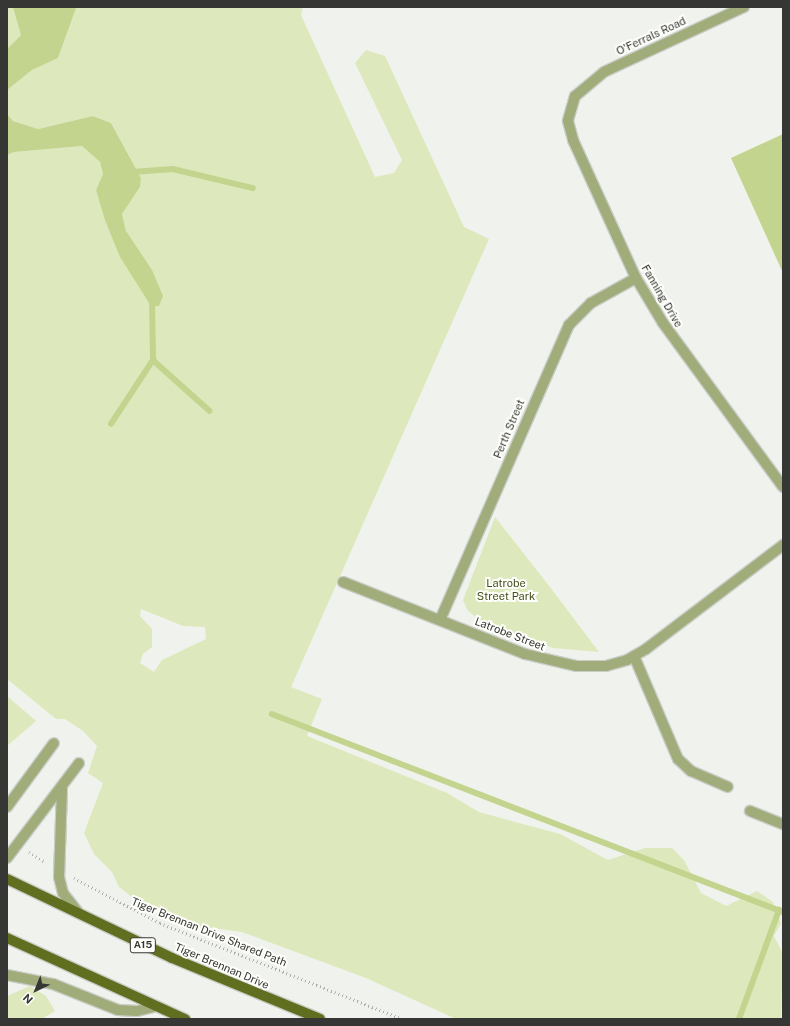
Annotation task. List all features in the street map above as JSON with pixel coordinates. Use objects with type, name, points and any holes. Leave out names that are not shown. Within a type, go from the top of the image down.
[{"type":"main road","name":"Tiger Brennan Drive","points":[[7,879],[83,917],[255,994],[320,1019]]},
{"type":"main road","points":[[7,938],[153,1006],[185,1019]]},
{"type":"street","name":"O'Ferrals Road","points":[[575,96],[604,72],[744,7]]},
{"type":"street","name":"Fanning Drive","points":[[575,96],[568,121],[573,140],[636,278],[681,350],[783,487]]},
{"type":"street","name":"Perth Street","points":[[440,620],[569,325],[591,303],[636,278]]},
{"type":"street","name":"Latrobe Street","points":[[343,582],[550,662],[606,666],[634,656],[783,545]]},
{"type":"street","points":[[634,656],[678,759],[691,771],[728,787]]},
{"type":"street","points":[[9,803],[54,743]]},
{"type":"street","points":[[7,858],[80,763]]},
{"type":"street","points":[[62,788],[59,870],[63,893],[83,917]]},
{"type":"street","points":[[750,811],[783,824]]},
{"type":"street","points":[[7,975],[53,984],[118,1010],[137,1011],[153,1006]]},
{"type":"path","name":"Tiger Brennan Drive Shared Path","points":[[17,846],[59,870],[160,923],[402,1019]]},
{"type":"green space","points":[[7,7],[13,7],[18,15],[21,35],[7,49]]},
{"type":"green space","points":[[76,7],[303,7],[301,15],[375,177],[394,173],[402,160],[355,63],[366,50],[385,56],[464,227],[489,239],[291,687],[322,699],[307,736],[447,793],[479,812],[560,834],[608,860],[645,848],[672,848],[684,860],[701,893],[726,906],[757,891],[773,902],[781,923],[774,936],[783,954],[781,1019],[456,1019],[366,978],[242,932],[199,926],[140,903],[119,887],[112,872],[94,854],[84,833],[103,783],[88,773],[97,746],[83,731],[65,719],[56,719],[7,679],[7,155],[14,152],[82,146],[100,162],[103,174],[96,190],[120,257],[135,248],[126,231],[122,214],[140,187],[141,178],[111,123],[93,116],[38,129],[13,121],[7,114],[7,90],[32,70],[58,58]],"holes":[[[141,609],[183,626],[205,627],[206,639],[162,660],[154,672],[140,663],[143,654],[152,647],[152,629],[140,616]]]},
{"type":"green space","name":"Latrobe Street Park","points":[[495,517],[599,652],[553,648],[480,620],[468,611],[463,600]]},
{"type":"green space","points":[[7,696],[36,721],[7,746]]},
{"type":"green space","points":[[30,986],[46,996],[55,1011],[42,1019],[7,1019],[7,996]]},
{"type":"shaded area","points":[[13,7],[76,8],[58,58],[32,70],[7,90],[7,49],[21,35]]},
{"type":"shaded area","points":[[7,114],[13,121],[38,129],[93,116],[111,123],[141,178],[140,187],[122,214],[126,231],[152,270],[163,296],[159,306],[151,306],[120,257],[105,220],[96,190],[103,174],[100,162],[82,146],[14,152],[7,155]]},
{"type":"shaded area","points":[[783,134],[783,273],[731,158]]},
{"type":"waterway","points":[[132,172],[173,169],[253,188]]},
{"type":"waterway","points":[[111,424],[153,360],[152,299]]},
{"type":"waterway","points":[[153,360],[210,411]]},
{"type":"waterway","points":[[272,714],[783,912]]},
{"type":"waterway","points":[[739,1019],[779,910]]}]
